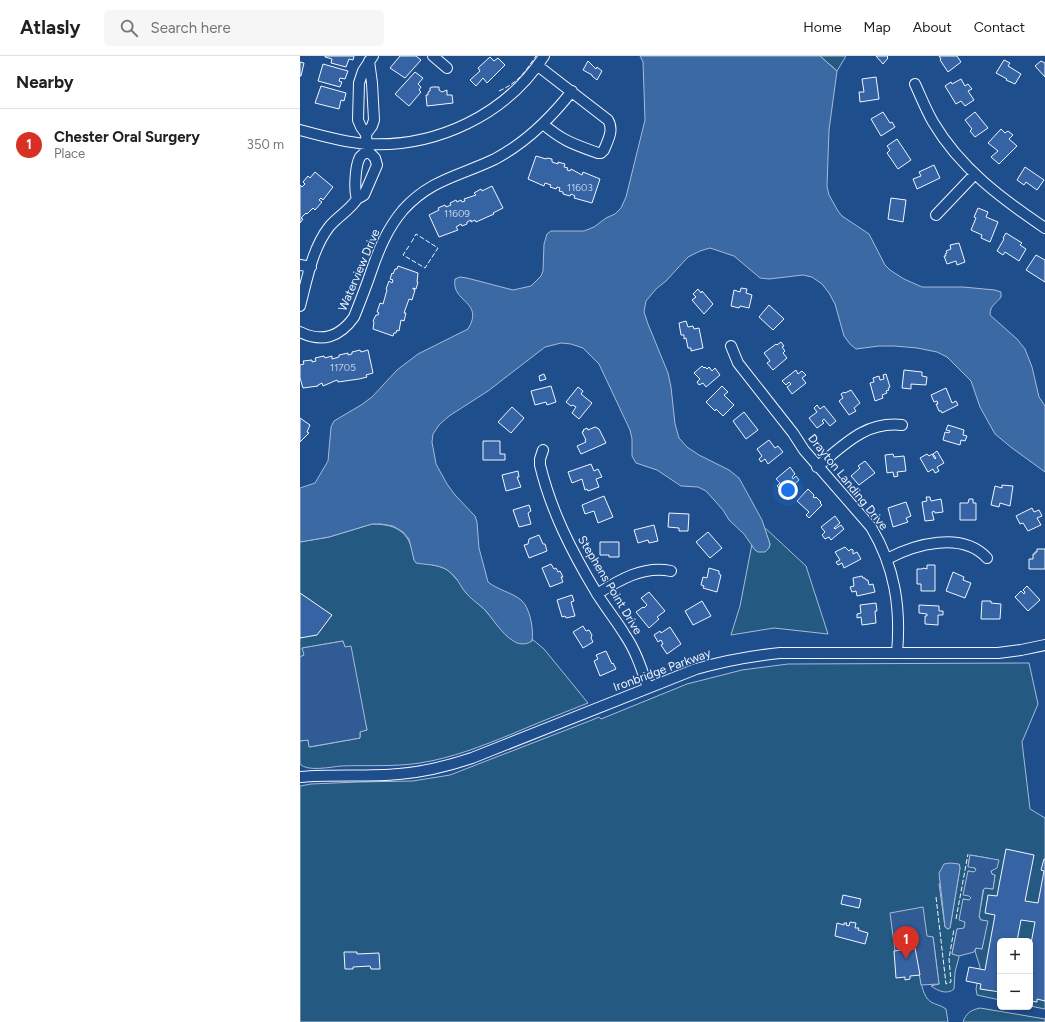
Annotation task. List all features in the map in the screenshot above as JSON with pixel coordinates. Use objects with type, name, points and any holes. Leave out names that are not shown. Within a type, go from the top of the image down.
[{"type":"street","points":[[433,56],[447,68]]},
{"type":"street","points":[[300,130],[335,139],[367,143],[390,144],[432,137],[471,121],[499,105],[514,92],[538,66],[544,56]]},
{"type":"street","points":[[300,306],[311,267],[321,240],[329,227],[353,205],[357,199],[364,195],[377,164],[376,158],[367,143],[358,120],[359,83],[363,71],[371,58]]},
{"type":"street","points":[[357,199],[354,191],[358,162],[367,143],[374,120],[371,58]]},
{"type":"street","points":[[538,66],[608,120],[611,124],[612,130],[604,150],[601,153],[598,153],[569,143],[557,136],[543,124]]},
{"type":"street","points":[[916,84],[932,122],[944,139],[975,174],[994,192],[1045,228]]},
{"type":"street","name":"Waterview Drive","points":[[300,332],[317,338],[324,338],[333,336],[349,325],[354,317],[384,239],[392,224],[410,204],[433,185],[451,176],[474,169],[496,158],[518,144],[543,124],[572,91]]},
{"type":"street","points":[[936,215],[975,174]]},
{"type":"street","points":[[300,265],[311,267]]},
{"type":"street","name":"Drayton Landing Drive","points":[[731,346],[738,363],[793,433],[817,467],[871,527],[880,542],[887,559],[896,594],[899,614],[897,653]]},
{"type":"street","points":[[817,467],[860,433],[870,428],[881,425],[902,425]]},
{"type":"street","name":"Stephens Point Drive","points":[[543,450],[540,465],[551,504],[571,548],[597,594],[629,642],[642,669],[648,688]]},
{"type":"street","points":[[887,559],[915,546],[929,543],[962,544],[972,547],[987,558]]},
{"type":"street","points":[[597,594],[624,579],[647,570],[655,569],[671,571]]},
{"type":"street","name":"Ironbridge Parkway","points":[[300,778],[320,775],[401,774],[453,764],[472,758],[696,669],[724,661],[752,656],[780,653],[998,653],[1045,645]]},
{"type":"shaded area","points":[[640,56],[820,56],[837,71],[829,130],[827,186],[829,195],[842,216],[869,234],[885,265],[904,279],[922,287],[963,287],[995,290],[1001,292],[1001,297],[992,307],[990,315],[1017,339],[1025,349],[1032,367],[1039,397],[1045,406],[1045,472],[995,434],[980,407],[971,381],[947,357],[937,352],[917,348],[879,346],[856,349],[844,336],[835,304],[829,293],[822,284],[812,277],[803,275],[769,279],[760,278],[734,256],[710,248],[700,251],[688,257],[666,281],[656,289],[646,301],[644,312],[668,373],[675,424],[679,438],[687,447],[699,455],[729,470],[739,478],[762,520],[770,544],[769,548],[765,552],[758,552],[755,550],[744,534],[729,520],[723,510],[706,491],[698,487],[681,486],[657,470],[636,463],[632,456],[632,439],[630,430],[599,364],[583,348],[571,344],[561,343],[545,347],[488,391],[449,416],[439,425],[433,434],[432,442],[436,464],[447,484],[455,495],[475,516],[477,522],[479,548],[488,582],[517,597],[527,608],[532,625],[532,641],[525,644],[519,644],[514,642],[505,634],[485,610],[466,593],[451,573],[440,567],[416,563],[409,539],[403,532],[393,526],[372,524],[329,537],[300,542],[300,488],[315,483],[328,461],[331,427],[334,421],[372,397],[397,370],[418,354],[468,329],[473,313],[458,293],[455,287],[455,279],[460,277],[467,278],[513,290],[531,286],[541,276],[543,271],[544,244],[547,234],[551,231],[584,231],[594,227],[606,218],[615,214],[621,208],[626,197],[645,120],[643,62]]},
{"type":"shaded area","points":[[820,56],[846,56],[837,71]]},
{"type":"shaded area","points":[[372,524],[390,526],[402,532],[410,543],[414,560],[448,570],[461,584],[464,590],[485,610],[507,636],[532,641],[532,639],[544,649],[588,703],[478,747],[432,761],[400,765],[319,768],[308,768],[300,764],[300,741],[308,740],[310,747],[360,738],[360,731],[367,730],[343,641],[303,648],[304,655],[300,657],[300,542],[329,537]]},
{"type":"shaded area","points":[[763,526],[806,566],[828,634],[774,628],[731,635],[740,606],[752,544],[755,550],[769,548],[770,544]]},
{"type":"shaded area","points":[[343,641],[345,647],[351,646],[367,730],[360,732],[360,738],[309,747],[308,740],[300,741],[300,657],[304,655],[302,648]]},
{"type":"shaded area","points":[[1029,663],[1038,704],[1022,742],[1030,809],[1045,818],[1045,1009],[1033,1007],[1033,938],[997,938],[997,999],[977,995],[976,989],[980,967],[975,951],[976,948],[982,949],[987,921],[981,920],[979,916],[984,888],[993,889],[995,875],[992,874],[991,871],[995,868],[988,858],[970,855],[968,866],[975,868],[976,870],[974,872],[968,871],[971,898],[969,900],[963,899],[964,929],[957,929],[952,954],[958,955],[959,957],[955,972],[954,989],[948,992],[942,992],[931,986],[939,984],[933,937],[927,937],[895,947],[898,976],[920,975],[926,997],[931,1002],[946,1009],[948,1022],[300,1022],[300,786],[311,784],[413,781],[450,775],[599,717],[601,719],[687,684],[742,670],[788,664]],"holes":[[[959,864],[960,868],[950,928],[948,929],[945,927],[939,884]]]},
{"type":"shaded area","points":[[970,855],[999,860],[997,868],[991,871],[992,874],[995,875],[993,889],[985,888],[983,890],[979,917],[981,920],[988,921],[982,949],[976,948],[974,952],[959,956],[952,954],[957,929],[964,928],[965,922],[959,920],[963,899],[969,900],[971,898],[963,895],[968,871],[974,872],[976,870],[975,868],[968,867]]},
{"type":"shaded area","points":[[944,864],[959,864],[960,868],[950,928],[948,929],[945,927],[939,873]]},
{"type":"shaded area","points":[[923,907],[927,936],[933,937],[939,984],[921,985],[918,966],[895,951],[890,913]]},
{"type":"shaded area","points":[[980,1008],[1045,1019],[1045,1022],[963,1022],[969,1012]]},
{"type":"building","points":[[325,56],[354,56],[353,60],[349,59],[346,67],[331,63],[332,59]]},
{"type":"building","points":[[400,56],[416,56],[421,60],[405,78],[390,68]]},
{"type":"building","points":[[876,56],[888,56],[888,58],[883,64]]},
{"type":"building","points":[[939,56],[957,56],[961,62],[948,72]]},
{"type":"building","points":[[490,57],[494,61],[498,58],[505,65],[487,83],[483,78],[476,86],[470,80],[480,71],[478,68]]},
{"type":"building","points":[[1004,60],[1010,63],[1008,66],[1021,74],[1015,84],[996,73]]},
{"type":"building","points":[[588,61],[596,69],[597,67],[602,71],[597,80],[583,70]]},
{"type":"building","points":[[1041,61],[1045,63],[1045,77],[1035,66]]},
{"type":"building","points":[[300,62],[304,63],[301,76],[300,76]]},
{"type":"building","points":[[323,64],[348,71],[345,79],[340,78],[339,81],[342,82],[340,87],[318,81]]},
{"type":"building","points":[[415,72],[423,78],[418,84],[421,87],[419,90],[421,92],[409,106],[395,94]]},
{"type":"building","points":[[876,77],[879,99],[860,102],[859,92],[864,92],[862,79]]},
{"type":"building","points":[[961,79],[965,86],[968,84],[972,89],[968,91],[974,100],[965,106],[961,101],[956,104],[945,86],[951,82],[952,84]]},
{"type":"building","points":[[321,86],[346,93],[344,101],[341,100],[339,109],[315,103]]},
{"type":"building","points":[[439,87],[439,90],[442,92],[447,90],[447,95],[452,95],[453,103],[427,106],[426,95],[428,95],[430,88]]},
{"type":"building","points":[[883,112],[890,123],[892,122],[895,127],[881,136],[871,119]]},
{"type":"building","points":[[975,112],[988,128],[975,137],[970,131],[972,129],[965,120]]},
{"type":"building","points":[[1001,129],[1005,133],[1008,131],[1013,135],[1009,139],[1017,146],[999,164],[991,157],[998,151],[988,143]]},
{"type":"building","points":[[897,139],[911,160],[898,169],[887,153],[890,150],[887,146]]},
{"type":"building","points":[[536,156],[552,159],[552,162],[558,164],[558,162],[565,164],[564,167],[568,168],[567,170],[570,171],[571,169],[582,175],[583,172],[600,179],[592,203],[574,198],[575,196],[571,194],[570,196],[563,194],[563,192],[559,191],[560,188],[557,187],[556,189],[550,187],[551,185],[545,183],[544,186],[528,179]]},
{"type":"building","points":[[934,165],[940,178],[917,189],[913,179],[921,176],[919,172]]},
{"type":"building","points":[[1025,167],[1044,180],[1037,190],[1026,182],[1024,185],[1017,180]]},
{"type":"building","points":[[315,172],[333,187],[323,200],[321,198],[319,200],[322,202],[315,210],[313,208],[301,218],[303,219],[300,223],[300,185],[302,187],[305,184],[303,182],[308,176],[310,178]]},
{"type":"building","points":[[492,186],[503,208],[476,222],[475,220],[471,222],[471,220],[462,226],[461,224],[456,227],[458,230],[439,237],[429,215],[439,210],[438,208],[445,205],[446,207],[451,205],[450,203],[456,200],[457,202],[461,200],[462,202],[465,201],[464,199],[476,195],[474,193],[481,189],[482,191]]},
{"type":"building","points":[[891,198],[906,200],[903,222],[888,219]]},
{"type":"building","points":[[978,208],[988,212],[986,217],[998,222],[990,242],[981,238],[982,235],[971,230]]},
{"type":"building","points":[[1006,233],[1022,243],[1020,245],[1026,249],[1019,261],[1005,252],[1003,255],[997,251]]},
{"type":"building","points":[[959,243],[965,262],[957,265],[956,261],[947,264],[944,256],[946,256],[946,251],[951,249],[950,245]]},
{"type":"building","points":[[1036,255],[1045,260],[1045,282],[1026,270]]},
{"type":"building","points":[[398,266],[418,273],[418,282],[416,289],[413,288],[415,290],[412,300],[409,299],[404,313],[406,313],[404,321],[401,320],[399,331],[397,330],[393,336],[373,329],[373,321],[379,313],[377,312],[380,303],[383,304],[389,281],[392,283],[393,280],[390,279],[392,273],[393,274]]},
{"type":"building","points":[[741,288],[747,289],[746,293],[752,295],[749,308],[731,306],[734,290],[740,292]]},
{"type":"building","points":[[698,289],[701,293],[702,291],[713,304],[704,314],[692,300],[696,297],[693,294]]},
{"type":"building","points":[[769,305],[784,319],[773,330],[759,317]]},
{"type":"building","points":[[686,321],[688,327],[693,326],[694,329],[699,328],[703,348],[691,351],[691,348],[688,348],[686,338],[684,339],[684,335],[681,335],[679,323]]},
{"type":"building","points":[[781,342],[785,351],[783,353],[787,358],[773,370],[767,363],[770,361],[764,353]]},
{"type":"building","points":[[360,350],[361,352],[368,350],[373,373],[366,375],[367,377],[338,382],[337,380],[323,386],[322,383],[318,386],[303,388],[300,378],[300,365],[304,364],[303,361],[312,360],[312,362],[316,361],[315,358],[324,356],[325,358],[332,356],[332,359],[339,357],[339,355],[348,353],[348,355],[352,354],[352,352]]},
{"type":"building","points":[[702,366],[707,369],[709,367],[712,371],[715,368],[720,375],[706,387],[703,383],[699,385],[697,382],[700,379],[694,373]]},
{"type":"building","points":[[796,370],[798,374],[802,371],[806,375],[802,378],[806,383],[792,394],[787,387],[791,384],[789,382],[786,385],[782,381]]},
{"type":"building","points":[[904,370],[922,372],[922,376],[927,377],[926,385],[911,384],[911,389],[902,388]]},
{"type":"building","points":[[544,374],[546,379],[540,381],[539,376]]},
{"type":"building","points":[[886,374],[890,387],[888,388],[889,390],[886,391],[887,393],[882,395],[883,398],[875,401],[870,383],[874,382],[873,378],[879,376],[880,380],[884,379],[883,375]]},
{"type":"building","points":[[551,386],[556,402],[547,405],[546,402],[535,405],[531,391]]},
{"type":"building","points":[[722,386],[728,392],[724,395],[734,405],[723,416],[716,409],[715,411],[706,402]]},
{"type":"building","points":[[578,387],[583,391],[581,394],[592,403],[579,419],[572,413],[576,407],[573,405],[571,406],[566,402]]},
{"type":"building","points":[[946,388],[952,403],[956,401],[958,405],[942,413],[939,411],[936,404],[938,404],[937,401],[934,402],[931,395]]},
{"type":"building","points":[[851,390],[860,403],[854,408],[856,411],[849,415],[839,401],[843,398],[841,394]]},
{"type":"building","points":[[817,405],[820,409],[824,406],[836,421],[830,426],[824,419],[822,421],[824,423],[817,428],[809,418],[817,412],[814,408]]},
{"type":"building","points":[[512,407],[524,418],[511,433],[498,422]]},
{"type":"building","points":[[744,412],[758,430],[746,439],[733,421]]},
{"type":"building","points":[[300,418],[310,425],[307,432],[309,433],[300,442]]},
{"type":"building","points":[[948,425],[964,430],[963,435],[967,436],[965,441],[961,440],[960,445],[943,440],[945,432],[949,433],[950,431],[946,430]]},
{"type":"building","points":[[595,427],[599,429],[606,443],[581,454],[577,446],[586,442],[582,432],[584,431],[583,430],[587,428],[588,430]]},
{"type":"building","points":[[769,440],[775,448],[778,446],[783,452],[768,464],[765,459],[761,462],[759,459],[762,456],[757,449]]},
{"type":"building","points":[[483,441],[500,441],[500,454],[505,454],[505,460],[483,460]]},
{"type":"building","points":[[937,451],[944,463],[937,467],[939,471],[935,473],[933,469],[928,472],[920,458],[927,454],[929,456],[932,454],[935,459],[936,458],[933,454]]},
{"type":"building","points":[[893,454],[894,457],[904,456],[906,471],[897,472],[898,476],[894,477],[893,472],[887,473],[885,455]]},
{"type":"building","points":[[865,461],[875,473],[859,485],[851,476],[860,468],[858,466]]},
{"type":"building","points":[[591,464],[594,471],[598,469],[602,477],[596,479],[599,487],[588,491],[587,489],[585,490],[582,479],[572,483],[568,472]]},
{"type":"building","points":[[790,467],[795,474],[792,477],[793,479],[796,476],[799,480],[787,491],[784,487],[781,490],[777,486],[780,483],[776,479]]},
{"type":"building","points":[[518,471],[519,477],[517,477],[521,487],[506,491],[502,475]]},
{"type":"building","points":[[1002,485],[1013,486],[1010,506],[1000,503],[999,507],[991,505],[995,486],[1002,488]]},
{"type":"building","points":[[808,489],[814,495],[813,497],[816,497],[822,505],[809,518],[806,515],[809,512],[797,501]]},
{"type":"building","points":[[604,496],[613,517],[598,523],[594,511],[585,514],[582,505]]},
{"type":"building","points":[[926,497],[930,497],[931,501],[941,499],[943,512],[932,512],[934,520],[925,521],[922,502],[927,501]]},
{"type":"building","points":[[969,499],[973,499],[973,503],[976,503],[976,520],[960,520],[960,503],[968,503]]},
{"type":"building","points":[[906,502],[911,516],[906,518],[908,522],[893,527],[888,508]]},
{"type":"building","points":[[529,505],[531,511],[528,513],[531,524],[519,527],[513,510]]},
{"type":"building","points":[[1032,508],[1034,512],[1039,510],[1042,516],[1037,518],[1041,525],[1028,531],[1023,523],[1020,524],[1016,516]]},
{"type":"building","points":[[669,513],[689,514],[688,531],[679,531],[679,528],[668,527]]},
{"type":"building","points":[[835,516],[840,523],[834,528],[835,529],[841,525],[844,529],[831,540],[829,537],[825,539],[822,535],[825,532],[821,527]]},
{"type":"building","points":[[654,525],[658,541],[649,543],[648,540],[638,543],[634,530]]},
{"type":"building","points":[[708,532],[722,548],[710,558],[696,542]]},
{"type":"building","points":[[539,535],[543,544],[545,544],[547,551],[529,558],[524,545],[528,544],[529,539]]},
{"type":"building","points":[[600,542],[619,542],[619,557],[600,555]]},
{"type":"building","points":[[845,547],[849,551],[851,549],[853,550],[853,554],[857,552],[861,559],[844,568],[842,563],[838,565],[836,562],[840,560],[835,552]]},
{"type":"building","points":[[1037,549],[1045,549],[1045,569],[1029,569],[1029,559],[1033,559],[1033,554],[1037,552]]},
{"type":"building","points":[[551,564],[554,569],[556,568],[558,572],[560,571],[563,577],[561,577],[563,582],[550,587],[542,568]]},
{"type":"building","points":[[927,565],[935,565],[935,591],[921,591],[921,584],[917,584],[917,569],[927,569]]},
{"type":"building","points":[[709,568],[719,571],[719,574],[721,575],[717,592],[703,588],[704,586],[701,585],[703,577],[707,578]]},
{"type":"building","points":[[953,572],[964,577],[963,580],[971,583],[965,598],[946,591]]},
{"type":"building","points":[[862,576],[868,580],[869,585],[873,584],[875,592],[857,596],[856,591],[852,592],[850,587],[854,586],[853,578]]},
{"type":"building","points":[[1027,586],[1040,600],[1028,611],[1015,597],[1021,591],[1024,594],[1025,592],[1023,590]]},
{"type":"building","points":[[649,592],[665,611],[657,617],[659,619],[649,628],[636,612],[647,605],[641,598]]},
{"type":"building","points":[[300,593],[332,615],[317,635],[300,638]]},
{"type":"building","points":[[572,595],[574,601],[571,602],[575,616],[566,618],[565,616],[562,617],[557,600]]},
{"type":"building","points":[[702,601],[711,616],[693,625],[685,611]]},
{"type":"building","points":[[982,601],[991,601],[991,603],[1001,604],[1000,619],[981,619]]},
{"type":"building","points":[[876,603],[876,623],[862,625],[861,617],[857,618],[857,614],[861,613],[860,605]]},
{"type":"building","points":[[919,605],[939,606],[939,611],[943,611],[943,615],[938,615],[938,625],[925,624],[925,616],[927,616],[927,614],[919,613]]},
{"type":"building","points":[[583,626],[586,631],[589,630],[592,635],[591,638],[593,642],[583,648],[573,632]]},
{"type":"building","points":[[670,627],[681,644],[667,654],[661,645],[663,644],[661,640],[658,642],[654,635],[660,631],[661,633]]},
{"type":"building","points":[[606,651],[616,669],[600,676],[594,661],[598,659],[596,655]]},
{"type":"building","points":[[1006,849],[1034,855],[1025,901],[1038,903],[1044,871],[1041,870],[1045,859],[1045,1001],[1037,999],[1037,1002],[1033,1001],[1032,938],[1035,922],[1021,920],[1018,938],[997,938],[997,992],[980,989],[981,984],[966,981],[969,967],[985,970],[995,915],[985,913],[988,895],[997,896]]},
{"type":"building","points":[[843,895],[861,899],[859,908],[841,904]]},
{"type":"building","points":[[850,922],[856,923],[855,928],[859,928],[858,930],[868,933],[865,944],[835,936],[837,923],[844,925],[844,923],[847,923],[846,925],[849,926]]},
{"type":"building","points":[[915,948],[920,975],[910,976],[910,979],[905,980],[905,977],[896,978],[894,951]]},
{"type":"building","points":[[344,952],[357,952],[357,954],[379,953],[380,969],[371,969],[370,966],[345,969]]},
{"type":"fence","points":[[499,91],[512,84],[524,72],[536,56]]},
{"type":"fence","points":[[409,246],[403,255],[425,268],[438,248],[416,234],[411,243]]},
{"type":"fence","points":[[956,919],[968,854]]},
{"type":"fence","points":[[936,897],[946,984],[951,982],[949,959],[954,929]]},
{"type":"place","name":"Chester Oral Surgery","points":[[906,959]]}]
